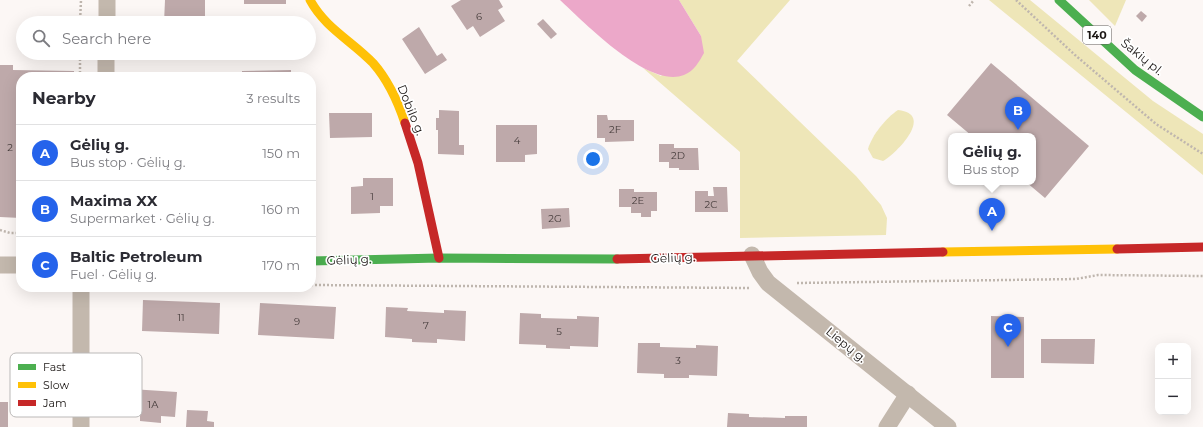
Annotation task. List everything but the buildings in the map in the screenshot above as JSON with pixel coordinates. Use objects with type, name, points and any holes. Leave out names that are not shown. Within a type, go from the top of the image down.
[{"type":"street","points":[[106,16],[107,0]]},
{"type":"street","name":"Dobilo g.","points":[[310,0],[323,20],[367,56],[390,89],[410,136],[439,258]]},
{"type":"street","name":"Šakių pl.","points":[[1060,0],[1135,70],[1200,115]]},
{"type":"street","points":[[106,60],[106,72]]},
{"type":"street","name":"Gėlių g.","points":[[316,261],[439,258],[612,260],[752,255],[1203,247]]},
{"type":"street","name":"Liepų g.","points":[[752,255],[760,272],[768,283],[948,427]]},
{"type":"street","points":[[0,265],[16,265]]},
{"type":"street","points":[[81,292],[81,353]]},
{"type":"street","points":[[887,427],[908,394]]},
{"type":"path","points":[[80,16],[81,0]]},
{"type":"path","points":[[969,6],[974,0]]},
{"type":"path","points":[[1016,0],[1074,55],[1156,124],[1203,154]]},
{"type":"path","points":[[80,60],[80,72]]},
{"type":"path","points":[[0,230],[16,233]]},
{"type":"shaded area","points":[[560,0],[679,0],[701,36],[704,53],[693,69],[684,75],[669,77],[653,72],[635,63],[618,51],[584,23]]},
{"type":"shaded area","points":[[679,0],[790,0],[737,61],[856,176],[881,205],[887,218],[886,235],[740,238],[740,152],[643,68],[661,76],[701,36]]},
{"type":"shaded area","points":[[989,0],[1030,0],[1153,101],[1203,134],[1203,175]]},
{"type":"shaded area","points":[[1089,0],[1126,0],[1115,26]]},
{"type":"shaded area","points":[[898,110],[909,113],[913,119],[913,126],[910,134],[889,157],[883,161],[873,158],[868,149],[873,138],[884,122]]},
{"type":"traffic: fast","points":[[1059,0],[1135,70],[1203,117]]},
{"type":"traffic: fast","points":[[316,261],[439,258],[617,259]]},
{"type":"traffic: slow","points":[[310,0],[323,19],[373,63],[392,92],[405,123]]},
{"type":"traffic: slow","points":[[943,252],[1117,249]]},
{"type":"traffic: jam","points":[[405,123],[418,163],[439,258]]},
{"type":"traffic: jam","points":[[1117,249],[1203,247]]},
{"type":"traffic: jam","points":[[617,259],[943,252]]},
{"type":"place","name":"Maxima XX","points":[[1018,130]]},
{"type":"place","name":"Gėlių g.","points":[[992,231]]},
{"type":"place","name":"Baltic Petroleum","points":[[1008,347]]}]
